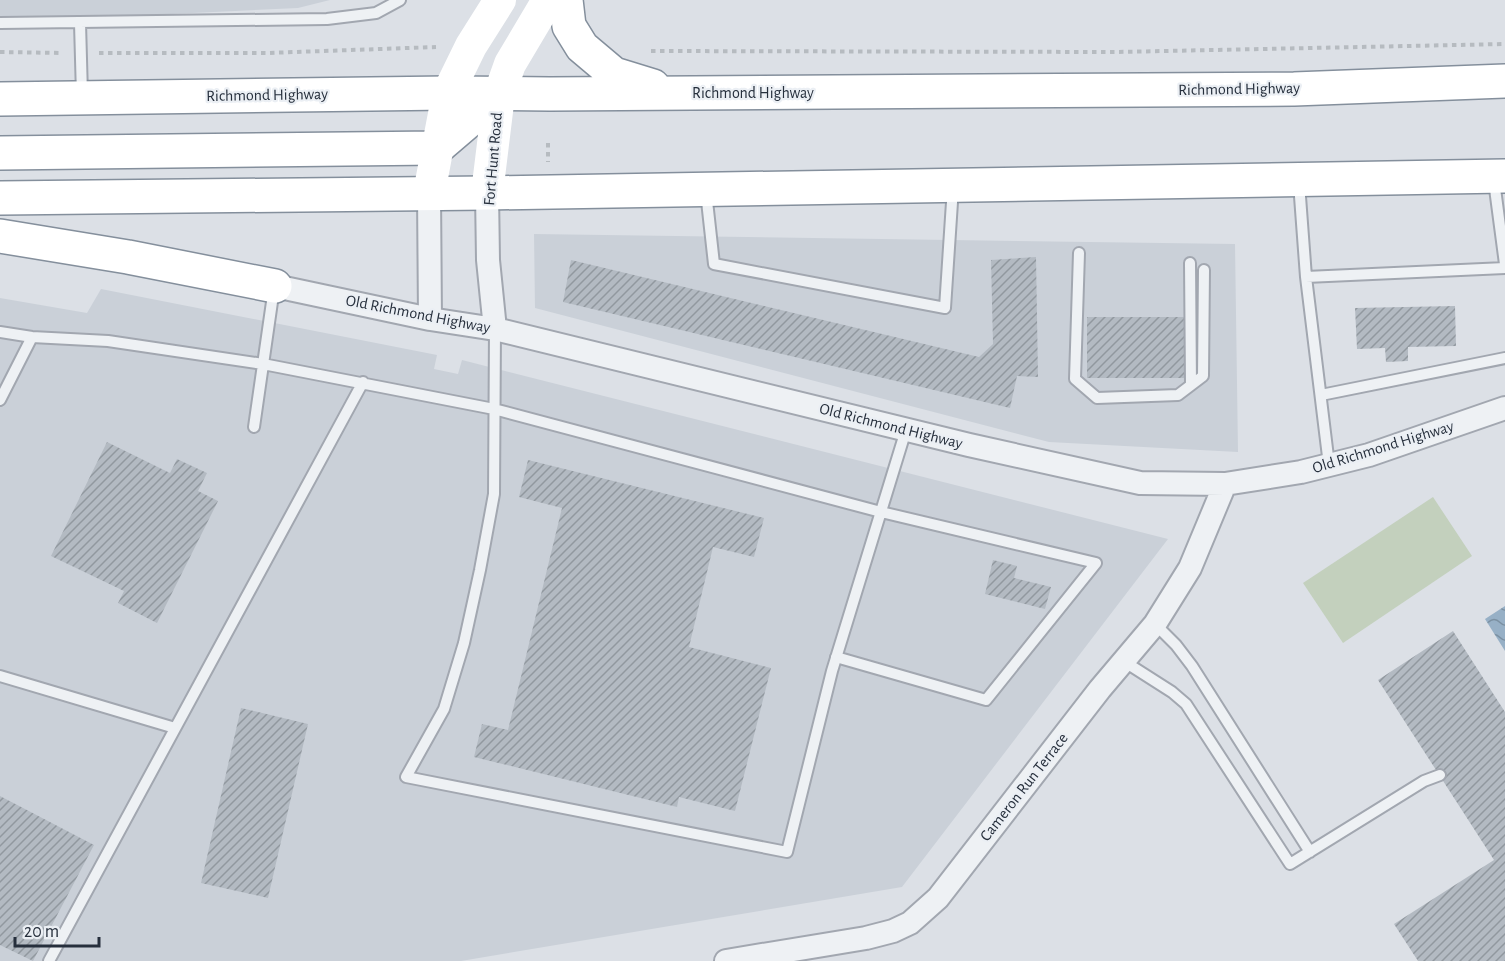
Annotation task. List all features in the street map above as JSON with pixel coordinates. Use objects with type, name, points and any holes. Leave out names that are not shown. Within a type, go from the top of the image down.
[{"type":"highway","points":[[566,0],[569,26],[582,47],[614,74],[675,93]]},
{"type":"highway","name":"Richmond Highway","points":[[0,99],[448,93],[499,95],[1294,89],[1505,81]]},
{"type":"highway","points":[[0,153],[437,148],[499,95]]},
{"type":"highway","points":[[0,198],[487,193],[1499,176]]},
{"type":"highway","points":[[0,236],[275,285]]},
{"type":"main road","points":[[429,193],[448,93],[471,46],[500,0]]},
{"type":"main road","name":"Fort Hunt Road","points":[[487,193],[499,95],[510,64],[548,0]]},
{"type":"street","points":[[429,193],[430,319]]},
{"type":"street","name":"Fort Hunt Road","points":[[487,193],[488,260],[495,329]]},
{"type":"street","name":"Old Richmond Highway","points":[[275,285],[430,319],[495,329],[906,430],[1140,483],[1225,484],[1301,472],[1369,455],[1505,408]]},
{"type":"street","name":"Cameron Run Terrace","points":[[726,961],[866,938],[893,931],[910,922],[938,898],[1100,689],[1155,624],[1190,568],[1225,484]]},
{"type":"lane","points":[[0,24],[327,19],[376,13],[400,0]]},
{"type":"lane","points":[[81,23],[82,97]]},
{"type":"lane","points":[[1306,278],[1505,266],[1499,176]]},
{"type":"lane","points":[[1299,179],[1306,278],[1329,465]]},
{"type":"lane","points":[[706,189],[714,264],[945,308],[953,185]]},
{"type":"lane","points":[[1079,253],[1075,379],[1097,398],[1178,395],[1203,376],[1204,270]]},
{"type":"lane","points":[[1190,263],[1191,385]]},
{"type":"lane","points":[[254,427],[275,285]]},
{"type":"lane","points":[[495,329],[494,494],[464,642],[444,709],[406,777],[787,852],[836,657],[906,430]]},
{"type":"lane","points":[[0,332],[32,338],[108,340],[263,364],[494,409],[881,512],[1096,563],[986,700],[836,657]]},
{"type":"lane","points":[[0,400],[32,338]]},
{"type":"lane","points":[[1321,395],[1505,358]]},
{"type":"lane","points":[[49,961],[363,382]]},
{"type":"lane","points":[[1155,624],[1176,645],[1192,666],[1310,852]]},
{"type":"lane","points":[[1125,662],[1172,692],[1186,704],[1290,864],[1424,782],[1440,775]]},
{"type":"lane","points":[[0,676],[175,728]]},
{"type":"path","points":[[642,51],[1116,52],[1505,44]]},
{"type":"path","points":[[0,52],[267,53],[432,47]]},
{"type":"path","points":[[548,143],[548,162]]},
{"type":"shaded area","points":[[0,0],[330,0],[298,8],[0,22]]},
{"type":"shaded area","points":[[534,234],[1235,244],[1238,452],[1049,442],[535,308]]},
{"type":"shaded area","points":[[101,289],[437,355],[434,369],[458,374],[462,360],[1168,539],[902,887],[461,961],[0,961],[0,298],[87,313]]},
{"type":"green space","points":[[1433,497],[1472,556],[1343,643],[1303,583]]},
{"type":"water","points":[[1505,606],[1505,651],[1485,619]]},
{"type":"building","points":[[1036,257],[1038,377],[1017,376],[1010,408],[563,302],[571,260],[979,357],[993,344],[991,260]]},
{"type":"building","points":[[1455,306],[1456,346],[1408,347],[1408,361],[1386,362],[1385,348],[1357,349],[1355,308]]},
{"type":"building","points":[[1087,317],[1207,317],[1207,344],[1186,344],[1185,378],[1087,378]]},
{"type":"building","points":[[107,442],[170,473],[177,459],[207,473],[198,491],[218,501],[157,623],[118,603],[124,591],[51,556]]},
{"type":"building","points":[[528,460],[764,518],[754,557],[713,547],[689,647],[771,668],[735,811],[679,797],[677,807],[474,757],[482,724],[508,730],[562,508],[519,497]]},
{"type":"building","points":[[993,560],[1017,566],[1014,578],[1051,587],[1045,609],[985,594]]},
{"type":"building","points":[[1453,631],[1505,712],[1505,961],[1418,961],[1394,924],[1494,860],[1378,680]]},
{"type":"building","points":[[241,708],[308,724],[268,898],[201,883]]},
{"type":"building","points":[[0,796],[94,845],[33,961],[0,945]]}]
